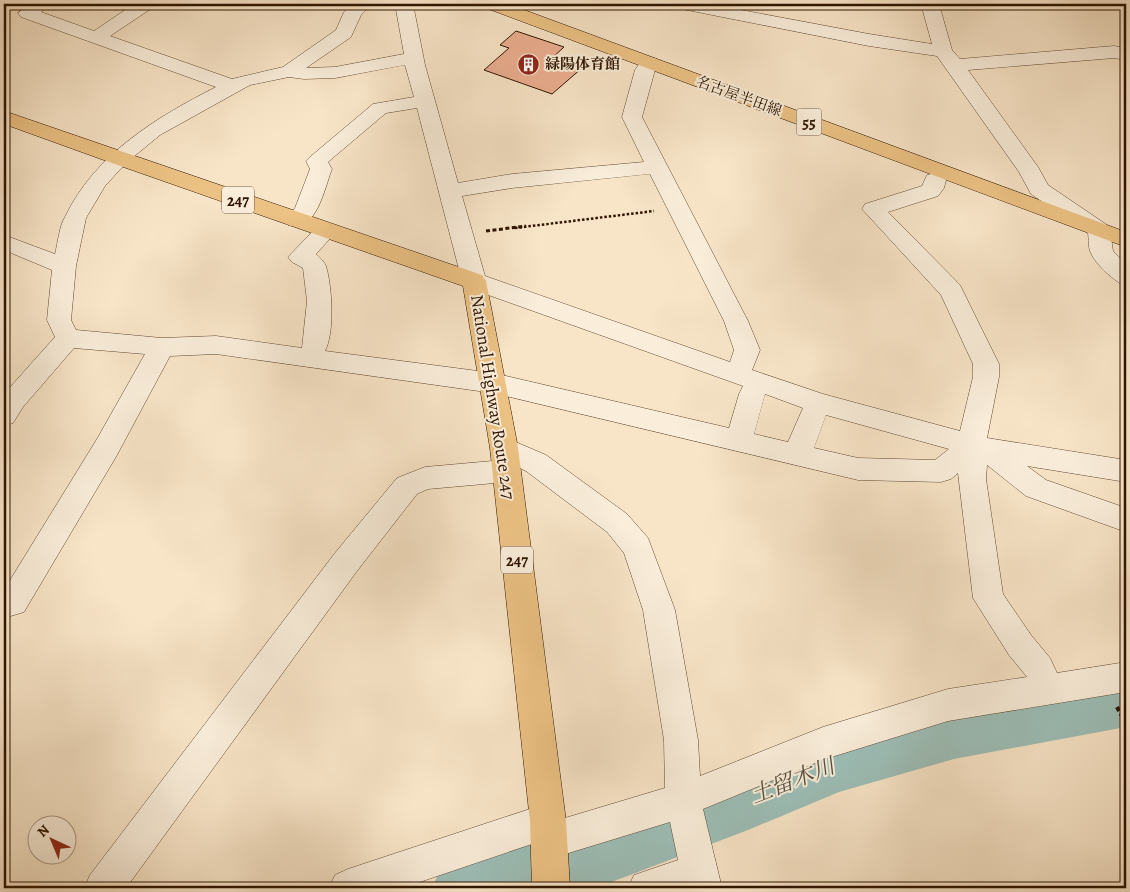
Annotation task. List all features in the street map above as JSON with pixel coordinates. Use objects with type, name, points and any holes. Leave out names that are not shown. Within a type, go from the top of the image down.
[{"type":"main road","name":"名古屋半田線","points":[[492,4],[1126,240]]},
{"type":"main road","name":"名古屋半田線","points":[[540,4],[1126,220]]},
{"type":"main road","name":"National Highway Route 247","points":[[4,117],[119,159],[474,281],[505,459],[548,831],[551,888]]},
{"type":"street","points":[[42,4],[27,13],[239,83]]},
{"type":"street","points":[[97,37],[146,4]]},
{"type":"street","points":[[289,71],[344,33],[353,12],[363,4]]},
{"type":"street","points":[[404,4],[413,58],[474,281],[818,403],[979,447],[1126,471]]},
{"type":"street","points":[[682,4],[869,40],[949,58],[1114,52],[1126,54]]},
{"type":"street","points":[[930,4],[949,58],[1030,172],[1039,189],[1099,230],[1102,253],[1126,278]]},
{"type":"street","points":[[68,338],[59,320],[64,266],[75,218],[96,182],[119,159],[153,131],[239,83],[289,71],[322,73],[365,67],[389,60],[413,58]]},
{"type":"street","points":[[650,63],[645,70],[632,117],[736,321],[747,350],[748,378],[752,394],[739,442]]},
{"type":"street","points":[[296,220],[305,211],[321,169],[317,161],[380,108],[424,100]]},
{"type":"street","points":[[449,191],[512,181],[658,167]]},
{"type":"street","points":[[935,180],[933,188],[930,190],[873,209],[951,291],[986,364],[986,377],[974,430],[979,447],[972,479],[988,598],[1020,645],[1039,668],[1048,689]]},
{"type":"street","points":[[310,356],[316,344],[320,301],[314,265],[300,257],[326,231]]},
{"type":"street","points":[[4,242],[64,266]]},
{"type":"street","points":[[68,338],[162,347],[216,345],[310,356],[492,383],[858,469],[941,471],[979,447]]},
{"type":"street","points":[[7,404],[68,338]]},
{"type":"street","points":[[4,605],[13,602],[106,447],[162,347]]},
{"type":"street","points":[[797,455],[818,403]]},
{"type":"street","points":[[979,447],[1036,488],[1126,520]]},
{"type":"street","points":[[103,888],[346,562],[407,486],[425,478],[505,459],[536,463],[617,523],[637,548],[659,610],[682,740],[683,800],[700,873],[647,888]]},
{"type":"street","points":[[348,888],[548,831],[683,800],[832,740],[948,705],[1126,677]]},
{"type":"path","points":[[461,234],[679,208]]},
{"type":"path","points":[[1123,720],[1126,724]]},
{"type":"building","name":"緑陽体育館","points":[[516,31],[564,47],[551,59],[582,68],[552,94],[484,70],[509,48],[500,45]]},
{"type":"waterway","name":"土留木川","points":[[465,888],[572,865],[748,799],[836,763],[954,730],[1126,700]]},
{"type":"place","name":"緑陽体育館","points":[[529,64]]}]
